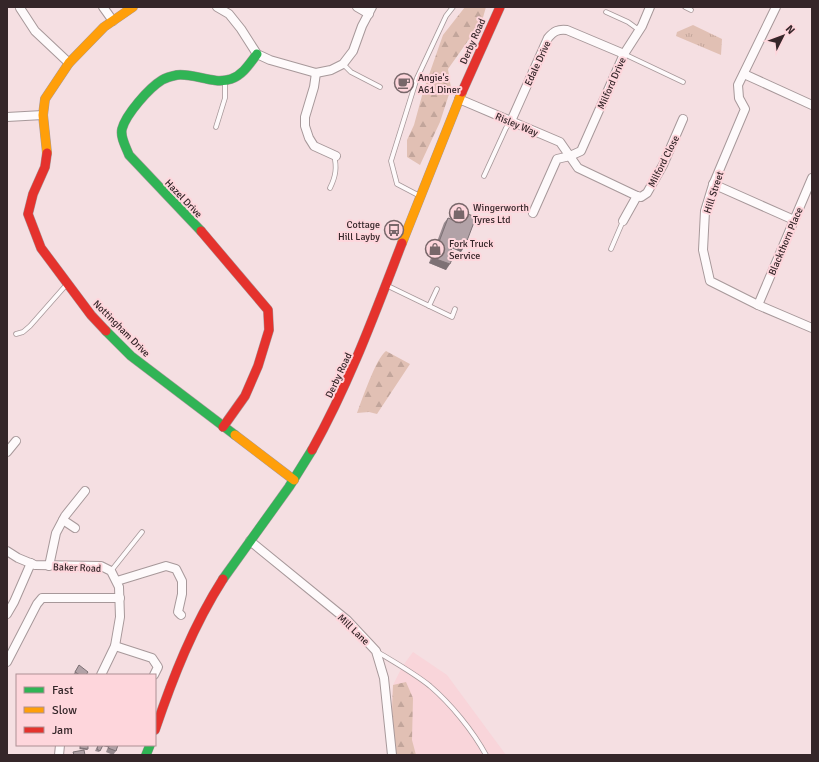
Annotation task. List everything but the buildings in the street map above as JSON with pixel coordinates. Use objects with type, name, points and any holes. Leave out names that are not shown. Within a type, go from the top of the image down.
[{"type":"main road","name":"Nottingham Drive","points":[[133,7],[104,27],[69,63],[45,99],[42,115],[47,151],[46,168],[33,194],[28,214],[41,248],[91,315],[131,356],[294,480]]},
{"type":"main road","name":"Derby Road","points":[[156,727],[190,637],[208,604],[250,541],[294,480],[322,433],[352,374],[459,99],[500,7]]},
{"type":"main road","points":[[225,80],[233,78],[243,71],[257,54]]},
{"type":"main road","name":"Hazel Drive","points":[[223,427],[245,396],[258,366],[268,330],[268,310],[193,222],[129,155],[124,142],[122,130],[128,117],[150,90],[164,79],[179,75],[225,80]]},
{"type":"street","points":[[103,7],[113,21]]},
{"type":"street","points":[[218,7],[229,14],[242,29],[257,54],[270,60],[316,73],[331,70],[343,64],[352,51],[370,10],[357,7]]},
{"type":"street","points":[[229,14],[235,7]]},
{"type":"street","name":"Milford Drive","points":[[533,213],[557,159],[570,156],[581,151],[624,54],[639,30],[650,7]]},
{"type":"street","name":"Hill Street","points":[[776,7],[738,85],[739,98],[745,109],[713,184],[705,210],[704,250],[710,281],[758,305],[812,328]]},
{"type":"street","points":[[20,8],[35,31],[69,63]]},
{"type":"street","name":"Edale Drive","points":[[511,121],[548,38],[553,31],[559,29],[567,30],[624,54]]},
{"type":"street","points":[[316,73],[314,87],[305,117],[305,126],[309,138],[314,146],[335,155]]},
{"type":"street","points":[[744,74],[812,105]]},
{"type":"street","name":"Risley Way","points":[[459,99],[560,142],[570,156]]},
{"type":"street","points":[[7,117],[42,115]]},
{"type":"street","name":"Milford Close","points":[[570,156],[578,168],[641,197],[646,193],[662,165],[683,119]]},
{"type":"street","name":"Blackthorn Place","points":[[758,305],[812,178]]},
{"type":"street","points":[[713,184],[794,220]]},
{"type":"street","name":"Milford Close","points":[[623,221],[637,196]]},
{"type":"street","points":[[7,452],[16,441]]},
{"type":"street","points":[[49,566],[56,533],[62,520],[85,492]]},
{"type":"street","points":[[62,520],[75,528]]},
{"type":"street","name":"Mill Lane","points":[[250,541],[347,620],[376,651],[384,678],[392,755]]},
{"type":"street","name":"Baker Road","points":[[7,551],[18,558],[35,565],[101,566],[111,571],[119,587],[120,617],[115,646],[101,674]]},
{"type":"street","points":[[7,614],[14,602],[31,563]]},
{"type":"street","points":[[117,581],[166,566],[176,569],[182,581],[182,594],[178,612],[181,615]]},
{"type":"street","points":[[7,662],[37,604],[42,598],[120,598]]},
{"type":"street","points":[[115,646],[152,658],[158,667],[154,674]]},
{"type":"lane","points":[[420,196],[397,184],[391,161],[417,78],[446,16],[453,7]]},
{"type":"lane","points":[[685,7],[692,10]]},
{"type":"lane","points":[[606,12],[628,22],[639,30]]},
{"type":"lane","points":[[624,54],[684,82]]},
{"type":"lane","points":[[343,64],[351,72],[380,86]]},
{"type":"lane","points":[[216,127],[225,98],[225,80]]},
{"type":"lane","points":[[484,176],[506,128],[511,121]]},
{"type":"lane","points":[[330,188],[336,171],[335,155]]},
{"type":"lane","points":[[610,249],[623,221]]},
{"type":"lane","points":[[16,334],[23,332],[30,326],[67,283]]},
{"type":"lane","points":[[386,285],[452,317],[455,309]]},
{"type":"lane","points":[[429,306],[437,288]]},
{"type":"lane","points":[[111,571],[142,532]]},
{"type":"lane","points":[[376,651],[430,686],[454,710],[479,741],[486,755]]},
{"type":"shaded area","points":[[413,652],[447,675],[506,755],[396,755],[392,707],[393,685],[402,667]]},
{"type":"green space","points":[[465,7],[486,7],[482,21],[448,69],[451,88],[440,122],[420,165],[407,157],[407,140],[414,125],[423,92],[443,35]]},
{"type":"green space","points":[[693,25],[722,39],[721,55],[676,36],[677,32]]},
{"type":"green space","points":[[386,351],[410,364],[377,414],[369,412],[357,413],[374,370],[382,355]]},
{"type":"green space","points":[[406,682],[413,698],[412,740],[416,755],[396,755],[394,747],[392,711],[393,685]]},
{"type":"traffic: fast","points":[[201,231],[129,155],[123,139],[122,129],[133,109],[151,89],[162,80],[177,75],[218,81],[231,79],[243,72],[257,54]]},
{"type":"traffic: fast","points":[[106,331],[131,356],[235,435]]},
{"type":"traffic: fast","points":[[223,579],[289,487],[312,450]]},
{"type":"traffic: fast","points":[[146,755],[150,746]]},
{"type":"traffic: slow","points":[[47,153],[43,115],[45,99],[69,63],[104,27],[133,7]]},
{"type":"traffic: slow","points":[[402,243],[462,92]]},
{"type":"traffic: slow","points":[[235,435],[294,480]]},
{"type":"traffic: jam","points":[[462,92],[500,7]]},
{"type":"traffic: jam","points":[[47,153],[45,167],[33,194],[28,214],[41,248],[91,315],[106,331]]},
{"type":"traffic: jam","points":[[201,231],[268,310],[269,330],[258,366],[245,396],[223,427]]},
{"type":"traffic: jam","points":[[312,450],[350,374],[402,243]]},
{"type":"traffic: jam","points":[[156,727],[184,652],[202,615],[223,579]]},
{"type":"place","name":"Angie's A61 Diner","points":[[404,83]]},
{"type":"place","name":"Wingerworth Tyres Ltd","points":[[459,213]]},
{"type":"place","name":"Cottage Hill Layby","points":[[394,230]]},
{"type":"place","name":"Fork Truck Service","points":[[435,249]]}]
